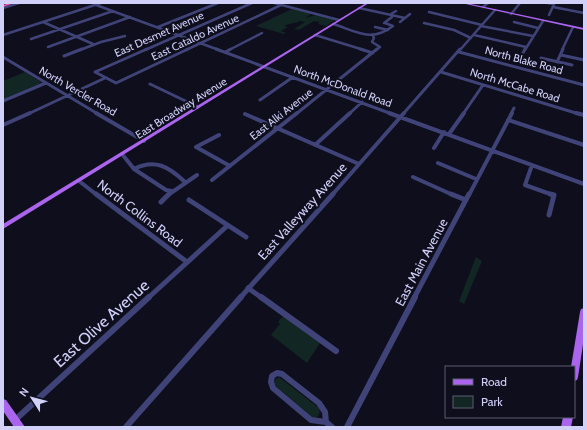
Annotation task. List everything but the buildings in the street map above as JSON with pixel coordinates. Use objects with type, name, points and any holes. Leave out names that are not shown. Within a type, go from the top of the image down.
[{"type":"highway","points":[[3,5],[12,3]]},
{"type":"main road","name":"East Broadway Avenue","points":[[3,227],[368,3]]},
{"type":"main road","points":[[462,3],[584,29]]},
{"type":"main road","points":[[575,370],[584,312]]},
{"type":"main road","points":[[3,402],[17,423]]},
{"type":"street","points":[[3,5],[19,3]]},
{"type":"street","points":[[3,35],[101,3]]},
{"type":"street","points":[[158,27],[218,3]]},
{"type":"street","name":"East Desmet Avenue","points":[[106,78],[95,72],[252,3]]},
{"type":"street","points":[[274,3],[339,20]]},
{"type":"street","points":[[483,7],[488,3]]},
{"type":"street","points":[[511,14],[520,3]]},
{"type":"street","points":[[547,3],[584,13]]},
{"type":"street","name":"East Cataldo Avenue","points":[[106,78],[116,83],[281,4]]},
{"type":"street","name":"North McDonald Road","points":[[96,5],[584,184]]},
{"type":"street","points":[[549,14],[554,6]]},
{"type":"street","points":[[359,8],[405,18]]},
{"type":"street","name":"East Valleyway Avenue","points":[[126,427],[495,10]]},
{"type":"street","points":[[31,39],[113,11]]},
{"type":"street","points":[[333,24],[351,29],[359,34],[373,36],[384,34],[393,26],[384,24],[392,17],[391,14],[396,11]]},
{"type":"street","points":[[429,12],[497,30],[506,30],[533,36]]},
{"type":"street","points":[[400,22],[410,14]]},
{"type":"street","points":[[48,47],[130,17]]},
{"type":"street","points":[[429,19],[423,24],[526,47]]},
{"type":"street","points":[[523,53],[543,21]]},
{"type":"street","points":[[43,22],[93,44]]},
{"type":"street","points":[[514,22],[538,28]]},
{"type":"street","points":[[375,27],[388,30]]},
{"type":"street","points":[[558,62],[573,27]]},
{"type":"street","points":[[225,52],[262,33]]},
{"type":"street","points":[[315,35],[373,53]]},
{"type":"street","points":[[64,56],[93,44],[125,36]]},
{"type":"street","name":"East Alki Avenue","points":[[212,180],[380,47],[372,42],[374,38],[373,36]]},
{"type":"street","name":"North Blake Road","points":[[459,52],[584,86]]},
{"type":"street","points":[[560,55],[584,60]]},
{"type":"street","name":"North Vercler Road","points":[[3,57],[144,141]]},
{"type":"street","points":[[541,58],[572,65]]},
{"type":"street","name":"North McCabe Road","points":[[440,72],[584,115]]},
{"type":"street","points":[[260,100],[293,77]]},
{"type":"street","points":[[3,125],[106,78]]},
{"type":"street","points":[[3,101],[46,83]]},
{"type":"street","points":[[150,84],[198,107]]},
{"type":"street","points":[[449,134],[483,85]]},
{"type":"street","points":[[315,145],[362,102]]},
{"type":"street","name":"East Main Avenue","points":[[347,427],[514,108]]},
{"type":"street","points":[[245,114],[359,164]]},
{"type":"street","points":[[508,120],[584,145]]},
{"type":"street","points":[[434,148],[444,132]]},
{"type":"street","points":[[219,136],[196,147],[230,166]]},
{"type":"street","points":[[122,154],[134,169],[166,190],[172,191]]},
{"type":"street","points":[[134,169],[146,163],[154,163],[185,182]]},
{"type":"street","points":[[438,164],[476,179]]},
{"type":"street","points":[[532,165],[525,185],[554,195],[549,215]]},
{"type":"street","points":[[161,202],[172,191],[197,175]]},
{"type":"street","points":[[413,178],[466,200]]},
{"type":"street","name":"North Collins Road","points":[[79,181],[187,262]]},
{"type":"street","points":[[189,200],[246,237]]},
{"type":"street","name":"East Olive Avenue","points":[[17,423],[227,226]]},
{"type":"street","points":[[248,288],[336,351]]},
{"type":"street","points":[[277,373],[282,374],[319,403],[325,412],[329,425],[310,420],[273,388],[271,382],[272,376],[277,373]]},
{"type":"green space","points":[[292,9],[310,13],[310,15],[305,18],[316,15],[335,20],[326,26],[318,24],[320,22],[314,21],[299,30],[294,29],[305,22],[300,21],[288,24],[284,26],[288,27],[281,31],[286,33],[284,34],[256,26]]},
{"type":"green space","points":[[25,72],[42,83],[3,100],[3,81]]},
{"type":"green space","points":[[476,257],[482,261],[464,304],[459,301]]},
{"type":"green space","points":[[283,316],[320,343],[307,363],[271,335],[280,324],[278,322]]},
{"type":"green space","points":[[279,377],[319,408],[320,411],[316,418],[312,417],[276,386],[275,381]]}]
